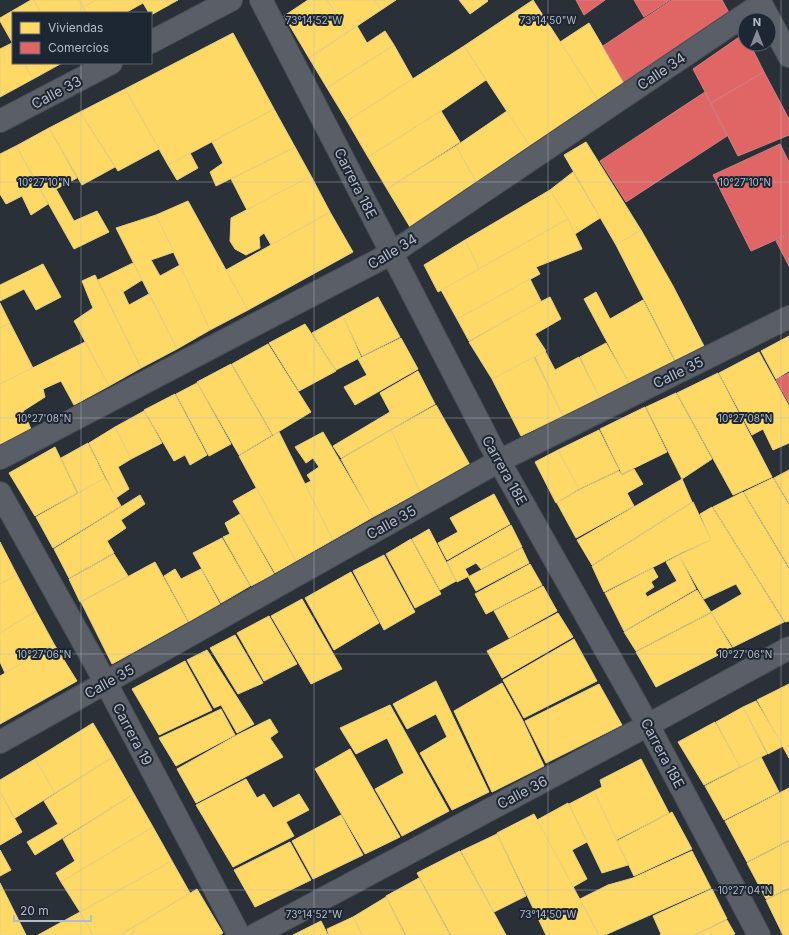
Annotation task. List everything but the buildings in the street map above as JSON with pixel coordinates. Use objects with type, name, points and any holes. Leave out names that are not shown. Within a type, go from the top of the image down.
[{"type":"main road","points":[[760,2],[789,56]]},
{"type":"street","points":[[152,41],[231,0]]},
{"type":"street","name":"Carrera 18E","points":[[261,0],[500,461],[648,725],[759,935]]},
{"type":"street","name":"Calle 34","points":[[0,458],[392,253],[760,2]]},
{"type":"street","name":"Calle 33","points":[[0,121],[109,64]]},
{"type":"street","name":"Calle 35","points":[[0,742],[500,461],[789,317]]},
{"type":"street","name":"Carrera 19","points":[[0,493],[106,683],[239,935]]},
{"type":"street","name":"Calle 36","points":[[255,935],[789,648]]}]
